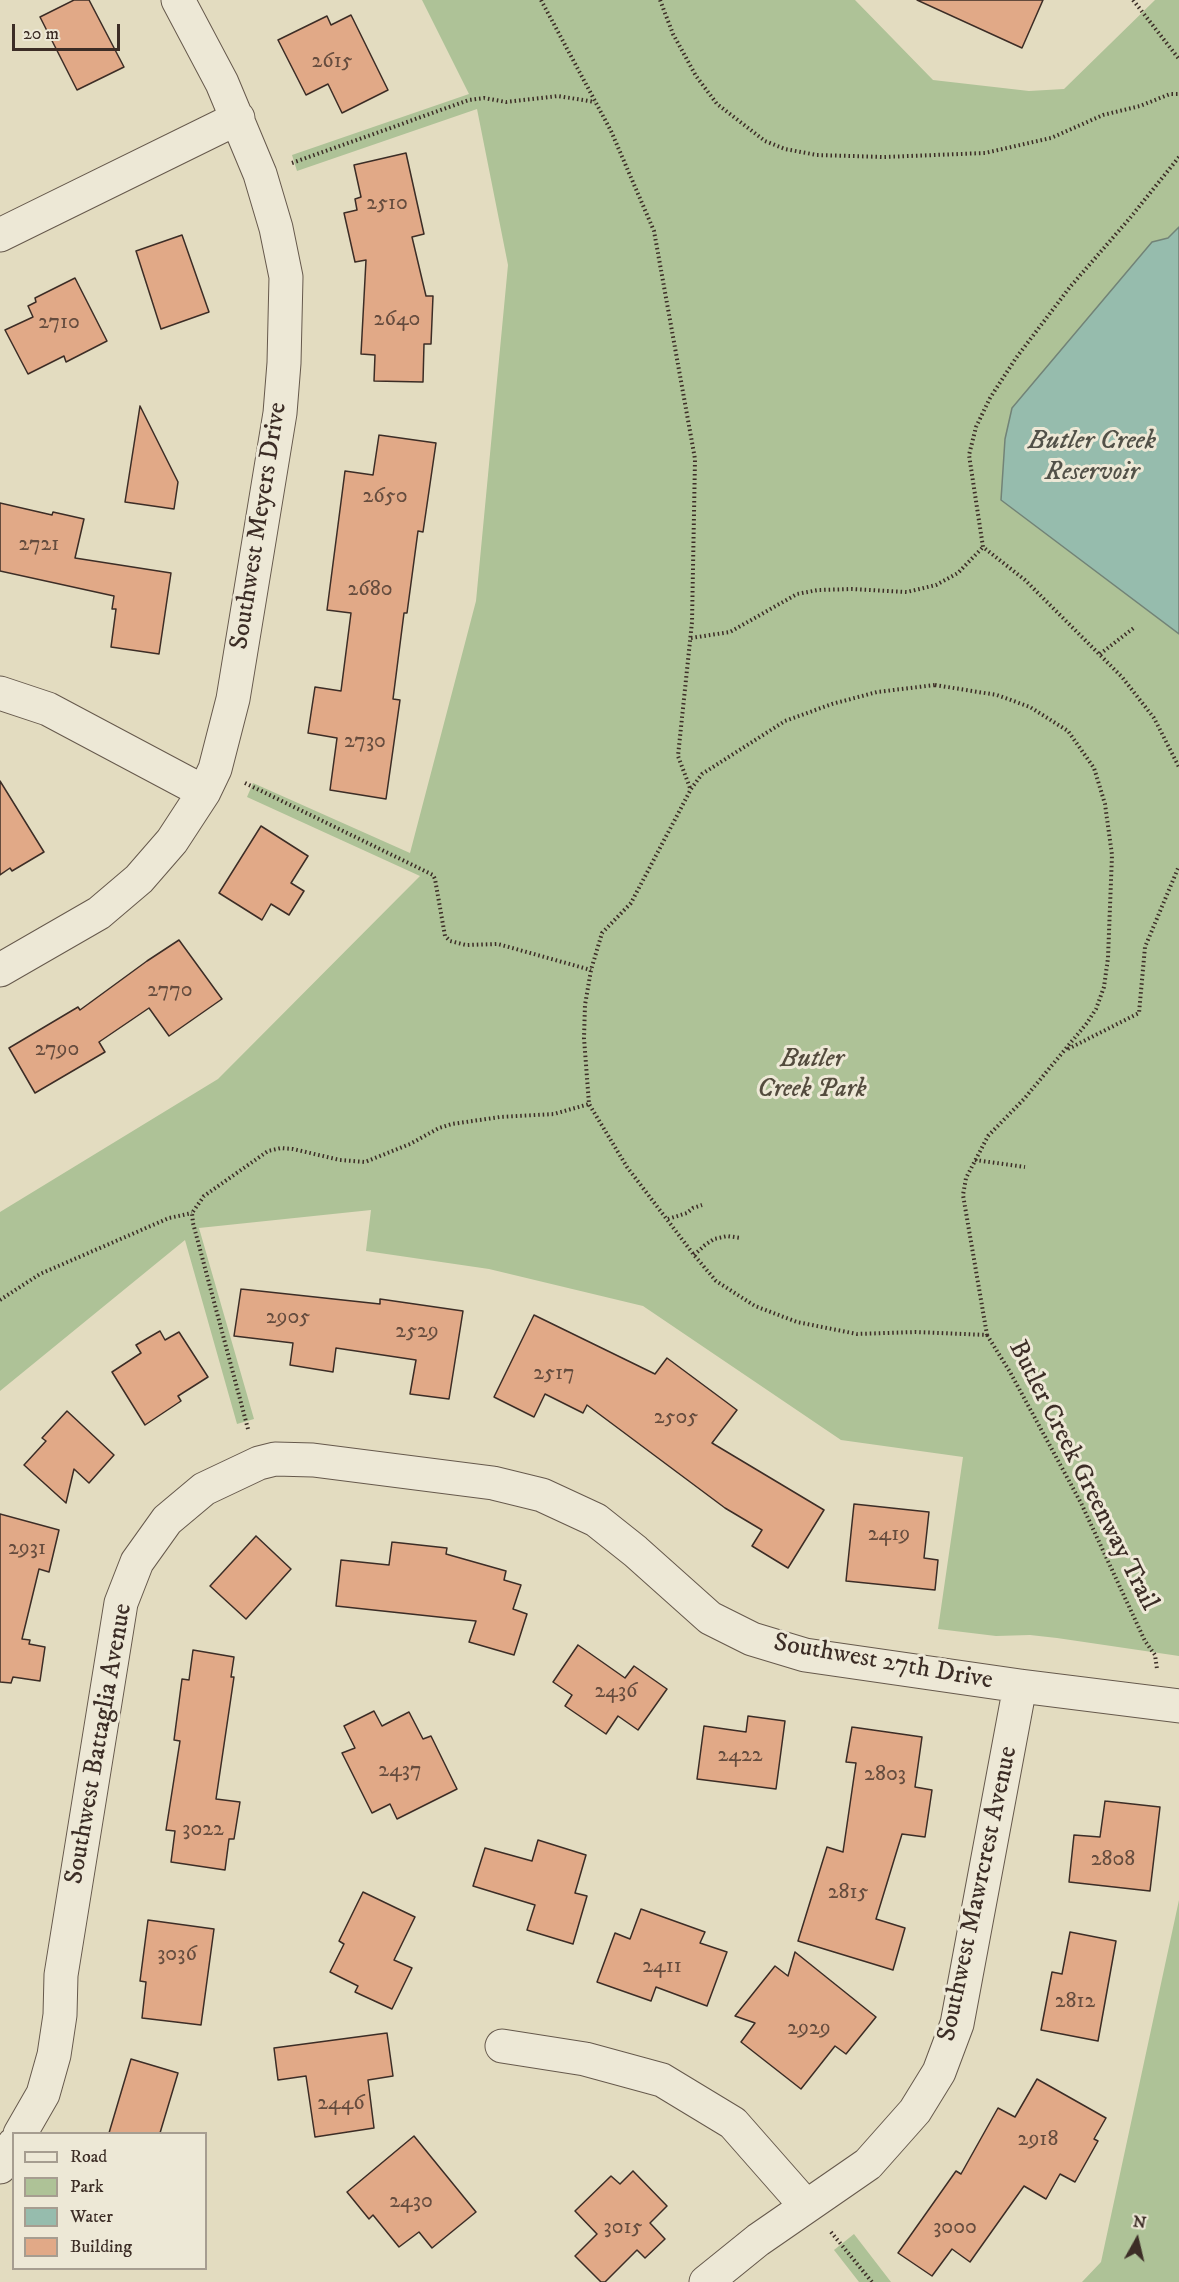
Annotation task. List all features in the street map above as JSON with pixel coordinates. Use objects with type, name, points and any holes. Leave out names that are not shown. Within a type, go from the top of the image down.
[{"type":"street","name":"Southwest Meyers Drive","points":[[0,970],[99,913],[140,879],[172,841],[210,780],[224,741],[235,687],[280,413],[286,277],[276,228],[260,174],[222,83],[178,0]]},
{"type":"street","points":[[0,235],[238,118]]},
{"type":"street","points":[[0,693],[48,709],[210,780]]},
{"type":"street","name":"Southwest Battaglia Avenue","points":[[21,2132],[43,2094],[54,2055],[60,2015],[61,1975],[121,1603],[136,1562],[167,1520],[204,1489],[259,1463],[275,1460],[313,1460]]},
{"type":"street","name":"Southwest 27th Drive","points":[[313,1460],[494,1483],[542,1495],[596,1520],[635,1551],[710,1618],[752,1639],[805,1655],[1020,1686],[1166,1704]]},
{"type":"street","name":"Southwest Mawrcrest Avenue","points":[[706,2282],[758,2240],[868,2164],[915,2110],[939,2072],[957,2024],[1020,1686]]},
{"type":"street","points":[[502,2046],[585,2059],[662,2080],[733,2123],[806,2206]]},
{"type":"street","points":[[0,2167],[12,2147]]},
{"type":"path","points":[[541,0],[611,131],[654,231],[695,459],[691,638],[678,756],[691,789]]},
{"type":"path","points":[[660,0],[673,34],[696,76],[717,104],[765,141],[817,155],[884,157],[986,153],[1051,138],[1103,115],[1140,106],[1170,94],[1179,94]]},
{"type":"path","points":[[1134,0],[1179,59]]},
{"type":"path","points":[[260,174],[469,100],[484,98],[506,102],[558,96],[595,102]]},
{"type":"path","points":[[1179,157],[1070,287],[1016,358],[990,398],[976,427],[969,455],[983,547],[1025,580],[1122,677],[1154,718],[1179,767]]},
{"type":"path","points":[[691,638],[730,632],[797,594],[841,589],[907,592],[936,585],[958,573],[983,547]]},
{"type":"path","points":[[1100,654],[1135,627]]},
{"type":"path","name":"Butler Creek Greenway Trail","points":[[987,1335],[916,1332],[857,1335],[797,1322],[755,1305],[716,1281],[694,1255],[627,1167],[589,1104],[584,1038],[585,1005],[591,970],[602,933],[631,903],[691,789],[702,774],[785,721],[832,704],[878,692],[935,685],[997,695],[1030,707],[1068,731],[1094,768],[1105,804],[1112,855],[1110,931],[1104,987],[1092,1017],[1024,1099],[988,1136],[966,1178],[963,1195],[987,1335],[1010,1372],[1081,1503],[1145,1641],[1155,1654],[1166,1704]]},
{"type":"path","points":[[210,780],[433,875],[445,936],[450,941],[466,945],[498,944],[591,970]]},
{"type":"path","points":[[1064,1050],[1139,1012],[1145,947],[1179,866]]},
{"type":"path","points":[[0,1300],[40,1274],[169,1218],[192,1213],[204,1196],[268,1151],[280,1148],[293,1149],[340,1160],[365,1162],[452,1124],[500,1117],[554,1114],[589,1104]]},
{"type":"path","points":[[975,1160],[1024,1167]]},
{"type":"path","points":[[668,1220],[702,1205]]},
{"type":"path","points":[[192,1213],[195,1235],[243,1415],[259,1463]]},
{"type":"path","points":[[694,1255],[714,1239],[727,1236],[741,1238]]},
{"type":"path","points":[[806,2206],[842,2243],[872,2282]]},
{"type":"green space","name":"Butler Creek Park","points":[[422,0],[855,0],[933,80],[1029,91],[1064,89],[1155,0],[1179,0],[1179,1656],[1057,1638],[1030,1635],[996,1636],[938,1629],[963,1457],[841,1440],[643,1306],[489,1269],[366,1251],[371,1210],[199,1228],[254,1419],[237,1424],[185,1240],[0,1391],[0,1212],[218,1079],[420,876],[247,797],[253,783],[410,853],[476,601],[508,265],[477,109],[297,171],[292,155],[469,94]]},
{"type":"green space","points":[[1179,1900],[1179,2282],[1082,2282],[1101,2262]]},
{"type":"green space","points":[[854,2234],[891,2282],[859,2282],[834,2250]]},
{"type":"water","name":"Butler Creek Reservoir","points":[[1179,227],[1179,634],[1001,500],[1005,439],[1012,408],[1152,242],[1168,238]]},
{"type":"building","points":[[74,0],[89,0],[124,67],[77,90],[40,17]]},
{"type":"building","points":[[917,0],[1043,0],[1022,48]]},
{"type":"building","points":[[351,15],[388,90],[342,113],[328,84],[306,95],[278,40],[327,16],[331,25]]},
{"type":"building","points":[[406,153],[424,234],[412,237],[426,296],[433,296],[431,344],[424,344],[423,382],[374,381],[375,355],[361,354],[366,260],[355,262],[344,213],[357,210],[355,199],[361,197],[354,165]]},
{"type":"building","points":[[182,235],[209,312],[161,329],[136,251]]},
{"type":"building","points":[[75,278],[107,341],[66,362],[64,356],[28,374],[5,330],[33,317],[28,306],[36,302],[35,298]]},
{"type":"building","points":[[140,406],[178,482],[174,509],[125,502]]},
{"type":"building","points":[[379,435],[436,443],[423,532],[418,531],[407,613],[404,613],[393,699],[400,700],[386,799],[330,790],[337,738],[308,733],[315,687],[341,691],[351,613],[327,610],[345,471],[373,475]]},
{"type":"building","points":[[0,503],[52,515],[53,512],[84,519],[75,558],[171,573],[159,654],[111,647],[116,609],[112,609],[114,596],[0,571]]},
{"type":"building","points":[[0,781],[44,852],[12,871],[10,868],[0,875]]},
{"type":"building","points":[[261,826],[308,856],[291,883],[304,891],[289,915],[271,904],[262,920],[219,893]]},
{"type":"building","points":[[179,940],[222,999],[169,1036],[149,1008],[99,1042],[105,1052],[35,1093],[9,1048],[78,1007],[80,1010]]},
{"type":"building","points":[[241,1289],[380,1304],[380,1299],[463,1311],[449,1399],[410,1394],[416,1360],[336,1348],[333,1372],[290,1365],[293,1343],[234,1336]]},
{"type":"building","points":[[534,1315],[655,1374],[667,1358],[737,1410],[712,1443],[824,1510],[788,1568],[752,1546],[762,1530],[725,1508],[587,1405],[583,1413],[545,1394],[534,1417],[494,1397]]},
{"type":"building","points":[[160,1331],[165,1340],[179,1332],[208,1377],[178,1396],[181,1401],[145,1425],[112,1372],[141,1353],[136,1345]]},
{"type":"building","points":[[67,1411],[114,1455],[89,1483],[74,1469],[66,1503],[24,1465],[46,1441],[42,1438]]},
{"type":"building","points":[[854,1504],[929,1512],[924,1558],[938,1560],[935,1590],[846,1581]]},
{"type":"building","points":[[0,1514],[59,1530],[49,1572],[39,1569],[22,1639],[30,1640],[29,1644],[45,1647],[40,1681],[13,1677],[11,1683],[0,1682]]},
{"type":"building","points":[[256,1536],[291,1569],[246,1619],[210,1586]]},
{"type":"building","points":[[392,1542],[447,1548],[446,1554],[506,1571],[504,1580],[521,1585],[513,1609],[527,1614],[514,1655],[469,1642],[476,1621],[336,1606],[341,1560],[389,1565]]},
{"type":"building","points":[[578,1645],[625,1678],[634,1666],[667,1689],[638,1730],[618,1716],[606,1734],[565,1706],[572,1695],[553,1682]]},
{"type":"building","points":[[193,1650],[234,1657],[231,1677],[234,1677],[216,1799],[240,1802],[234,1839],[229,1839],[225,1870],[171,1862],[175,1831],[166,1830],[180,1741],[174,1740],[182,1679],[189,1680]]},
{"type":"building","points":[[374,1711],[382,1726],[409,1712],[423,1739],[431,1736],[457,1789],[397,1819],[390,1804],[372,1813],[342,1753],[355,1748],[344,1726]]},
{"type":"building","points":[[748,1716],[785,1721],[776,1789],[697,1779],[704,1726],[746,1732]]},
{"type":"building","points":[[852,1727],[922,1737],[915,1787],[932,1790],[925,1837],[902,1834],[876,1919],[905,1928],[893,1970],[798,1941],[827,1847],[843,1852],[856,1763],[846,1762]]},
{"type":"building","points":[[1105,1801],[1160,1807],[1150,1891],[1069,1882],[1074,1835],[1100,1837]]},
{"type":"building","points":[[538,1840],[586,1855],[575,1893],[587,1896],[573,1944],[527,1930],[535,1905],[473,1886],[485,1848],[532,1861]]},
{"type":"building","points":[[363,1892],[415,1917],[394,1960],[412,1968],[392,2009],[355,1992],[358,1986],[330,1972],[344,1944],[339,1941]]},
{"type":"building","points":[[641,1909],[705,1932],[700,1943],[727,1952],[707,2006],[656,1987],[651,2001],[597,1982],[615,1933],[630,1939]]},
{"type":"building","points":[[148,1920],[214,1929],[201,2025],[142,2018],[146,1982],[140,1981]]},
{"type":"building","points":[[1070,1932],[1116,1941],[1098,2041],[1041,2030],[1052,1972],[1062,1974]]},
{"type":"building","points":[[795,1952],[876,2017],[846,2054],[835,2046],[801,2089],[741,2042],[755,2023],[735,2016],[775,1966],[788,1976]]},
{"type":"building","points":[[387,2033],[393,2076],[368,2080],[374,2128],[315,2137],[306,2076],[278,2080],[274,2048]]},
{"type":"building","points":[[131,2059],[178,2073],[160,2132],[109,2132]]},
{"type":"building","points":[[1037,2079],[1106,2118],[1094,2139],[1098,2141],[1075,2182],[1060,2174],[1046,2199],[1024,2186],[970,2262],[952,2249],[932,2276],[898,2253],[956,2171],[961,2174],[998,2108],[1015,2117]]},
{"type":"building","points":[[414,2136],[476,2212],[432,2248],[419,2232],[399,2247],[373,2215],[369,2219],[347,2192]]},
{"type":"building","points":[[633,2171],[667,2206],[650,2223],[665,2239],[645,2258],[637,2250],[605,2282],[601,2282],[575,2256],[597,2234],[575,2211],[611,2176],[620,2184]]}]
